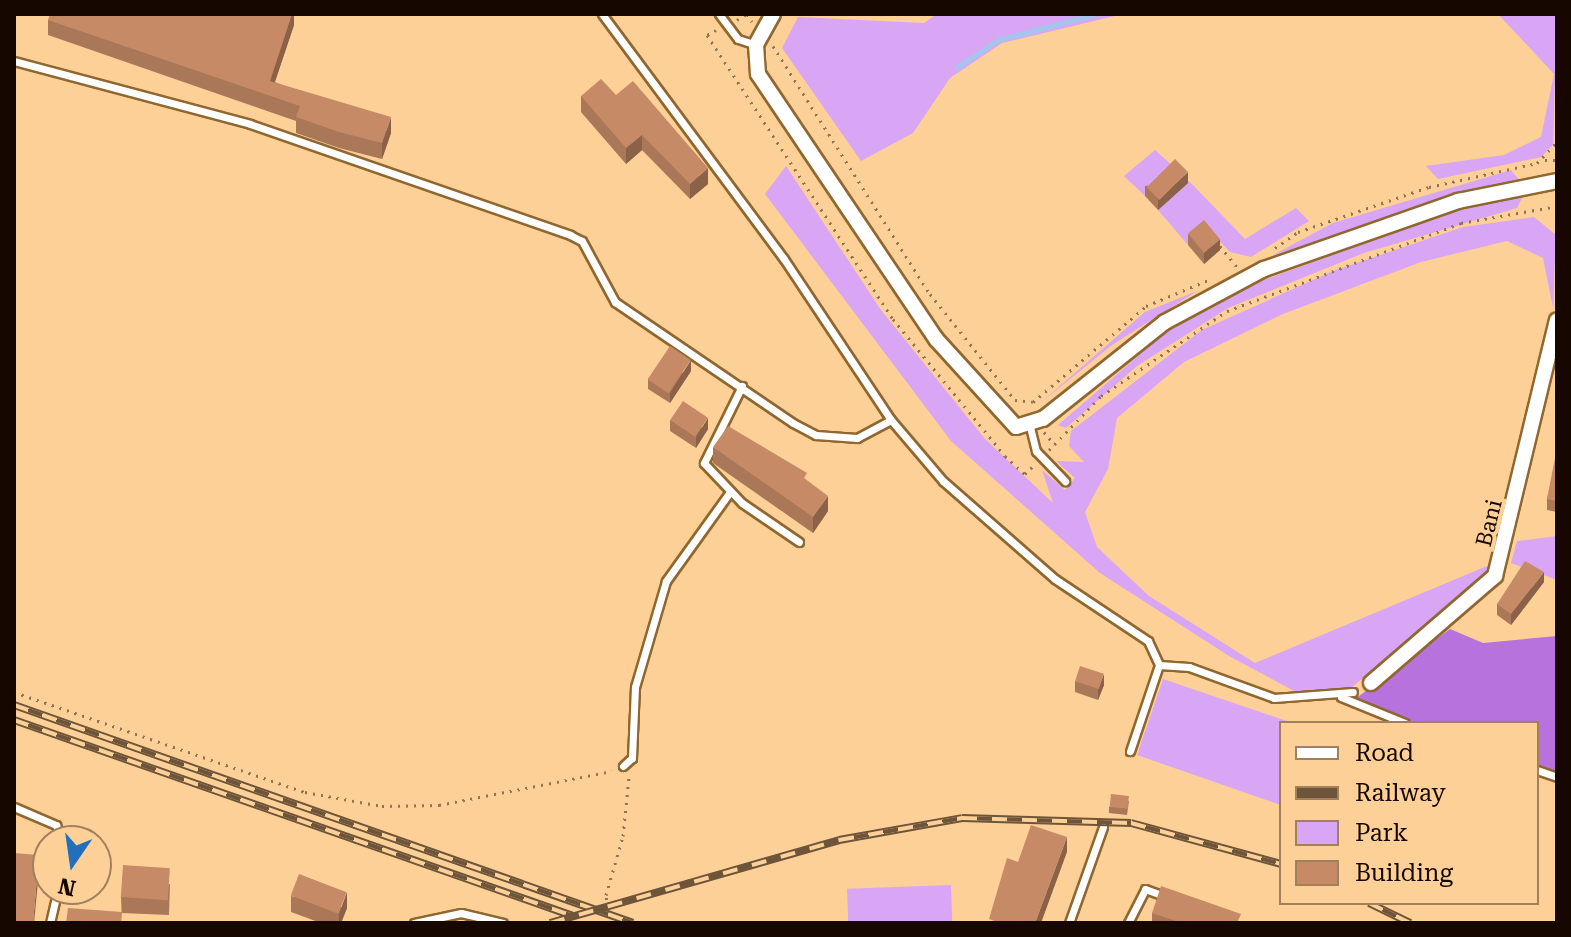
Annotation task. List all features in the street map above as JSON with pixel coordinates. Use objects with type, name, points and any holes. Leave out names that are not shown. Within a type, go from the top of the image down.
[{"type":"street","points":[[773,14],[756,45],[758,74],[927,327],[1010,422],[1029,420],[1136,340],[1227,286],[1458,201],[1557,181]]},
{"type":"street","name":"Bani","points":[[1371,683],[1495,576],[1557,320]]},
{"type":"lane","points":[[602,14],[784,259],[891,420],[980,517],[1095,610],[1148,641],[1159,665],[1130,751]]},
{"type":"lane","points":[[719,14],[738,39],[756,45]]},
{"type":"lane","points":[[14,61],[250,124],[570,235],[582,241],[615,302],[816,435],[857,438],[891,420]]},
{"type":"lane","points":[[742,386],[704,463],[730,492],[799,542]]},
{"type":"lane","points":[[1029,420],[1036,451],[1065,481]]},
{"type":"lane","points":[[626,764],[635,687],[666,581],[730,492]]},
{"type":"lane","points":[[1159,665],[1189,667],[1274,698],[1338,696],[1353,692]]},
{"type":"lane","points":[[1338,696],[1400,721]]},
{"type":"lane","points":[[14,807],[56,825]]},
{"type":"lane","points":[[1069,923],[1103,827]]},
{"type":"lane","points":[[1128,923],[1145,889],[1186,903]]},
{"type":"lane","points":[[414,923],[461,913],[503,923]]},
{"type":"path","points":[[736,20],[748,14],[752,23]]},
{"type":"path","points":[[717,30],[707,35],[893,319],[986,436],[1025,474],[1032,467]]},
{"type":"path","points":[[776,39],[772,48],[792,86],[930,294],[1020,402],[1029,420]]},
{"type":"path","points":[[1545,160],[1557,142]]},
{"type":"path","points":[[1266,255],[1298,232],[1371,207],[1545,160],[1557,160]]},
{"type":"path","points":[[1049,450],[1101,396],[1227,311],[1461,223],[1557,206]]},
{"type":"path","points":[[1214,239],[1238,268]]},
{"type":"path","points":[[1227,273],[1249,263]]},
{"type":"path","points":[[1020,402],[1033,402],[1146,306],[1215,278]]},
{"type":"path","points":[[1046,434],[1054,444]]},
{"type":"path","points":[[14,692],[305,792],[382,806],[439,805],[626,764],[625,825],[606,895],[609,923]]},
{"type":"green space","points":[[937,14],[1123,14],[1002,43],[950,78],[913,133],[861,161],[782,48],[798,17],[924,23]]},
{"type":"green space","points":[[1498,14],[1557,14],[1553,145],[1541,157],[1438,179],[1426,166],[1504,155],[1541,137],[1554,74]]},
{"type":"green space","points":[[1155,150],[1176,169],[1145,196],[1124,176]]},
{"type":"green space","points":[[786,166],[881,310],[985,439],[1053,503],[1042,470],[1065,490],[1075,478],[1056,461],[1084,462],[1069,446],[1071,431],[1202,330],[1333,271],[1463,227],[1534,217],[1556,235],[1553,308],[1543,258],[1507,241],[1421,262],[1283,314],[1184,362],[1117,418],[1108,469],[1085,512],[1097,547],[1149,596],[1255,663],[1499,561],[1350,689],[1296,692],[1229,656],[1100,573],[951,441],[765,194]]},
{"type":"green space","points":[[1511,170],[1519,180],[1273,255],[1333,223]]},
{"type":"green space","points":[[1189,181],[1245,239],[1296,208],[1309,221],[1251,257],[1230,252],[1207,228],[1188,245],[1158,210]]},
{"type":"green space","points":[[1523,196],[1517,208],[1364,253],[1228,308],[1137,366],[1066,428],[1058,425],[1165,333],[1250,285],[1452,212]]},
{"type":"green space","points":[[1197,291],[1112,345],[1038,405],[1145,312]]},
{"type":"green space","points":[[1557,536],[1557,580],[1511,563],[1517,541]]},
{"type":"green space","points":[[1163,679],[1287,721],[1279,721],[1279,804],[1137,755]]},
{"type":"green space","points":[[951,885],[952,923],[848,923],[847,889]]},
{"type":"shaded area","points":[[1450,629],[1483,643],[1557,636],[1557,773],[1539,768],[1539,721],[1412,721],[1355,699]]},
{"type":"building","points":[[50,14],[292,14],[270,81],[391,117],[382,143],[339,132],[296,117],[300,106],[48,20]]},
{"type":"building","points":[[601,79],[616,95],[633,81],[708,168],[690,184],[642,135],[626,148],[581,96]]},
{"type":"building","points":[[1175,159],[1188,172],[1159,200],[1147,187]]},
{"type":"building","points":[[1204,220],[1220,239],[1204,253],[1188,233]]},
{"type":"building","points":[[670,346],[691,360],[668,393],[648,379]]},
{"type":"building","points":[[683,401],[708,418],[695,437],[670,420]]},
{"type":"building","points":[[728,426],[807,473],[804,478],[828,496],[813,517],[713,447]]},
{"type":"building","points":[[1557,458],[1557,501],[1547,499]]},
{"type":"building","points":[[1525,561],[1544,572],[1511,614],[1497,604]]},
{"type":"building","points":[[1080,666],[1104,674],[1099,689],[1075,681]]},
{"type":"building","points":[[1111,794],[1129,796],[1128,809],[1110,807]]},
{"type":"building","points":[[1031,825],[1067,837],[1035,923],[1000,923],[989,919],[1007,858],[1018,862]]},
{"type":"building","points":[[14,853],[32,854],[33,923],[14,923]]},
{"type":"building","points":[[123,865],[170,868],[168,900],[121,897]]},
{"type":"building","points":[[299,874],[347,892],[338,914],[291,895]]},
{"type":"building","points":[[1161,886],[1241,914],[1237,923],[1182,923],[1152,913]]},
{"type":"building","points":[[68,908],[122,912],[121,923],[66,923]]},
{"type":"waterway","points":[[957,67],[998,40],[1095,14]]},
{"type":"railway","points":[[14,705],[633,923]]},
{"type":"railway","points":[[14,720],[573,916]]},
{"type":"railway","points":[[550,923],[839,840],[962,818],[1131,823],[1279,863]]},
{"type":"railway","points":[[1373,905],[1410,923]]}]
